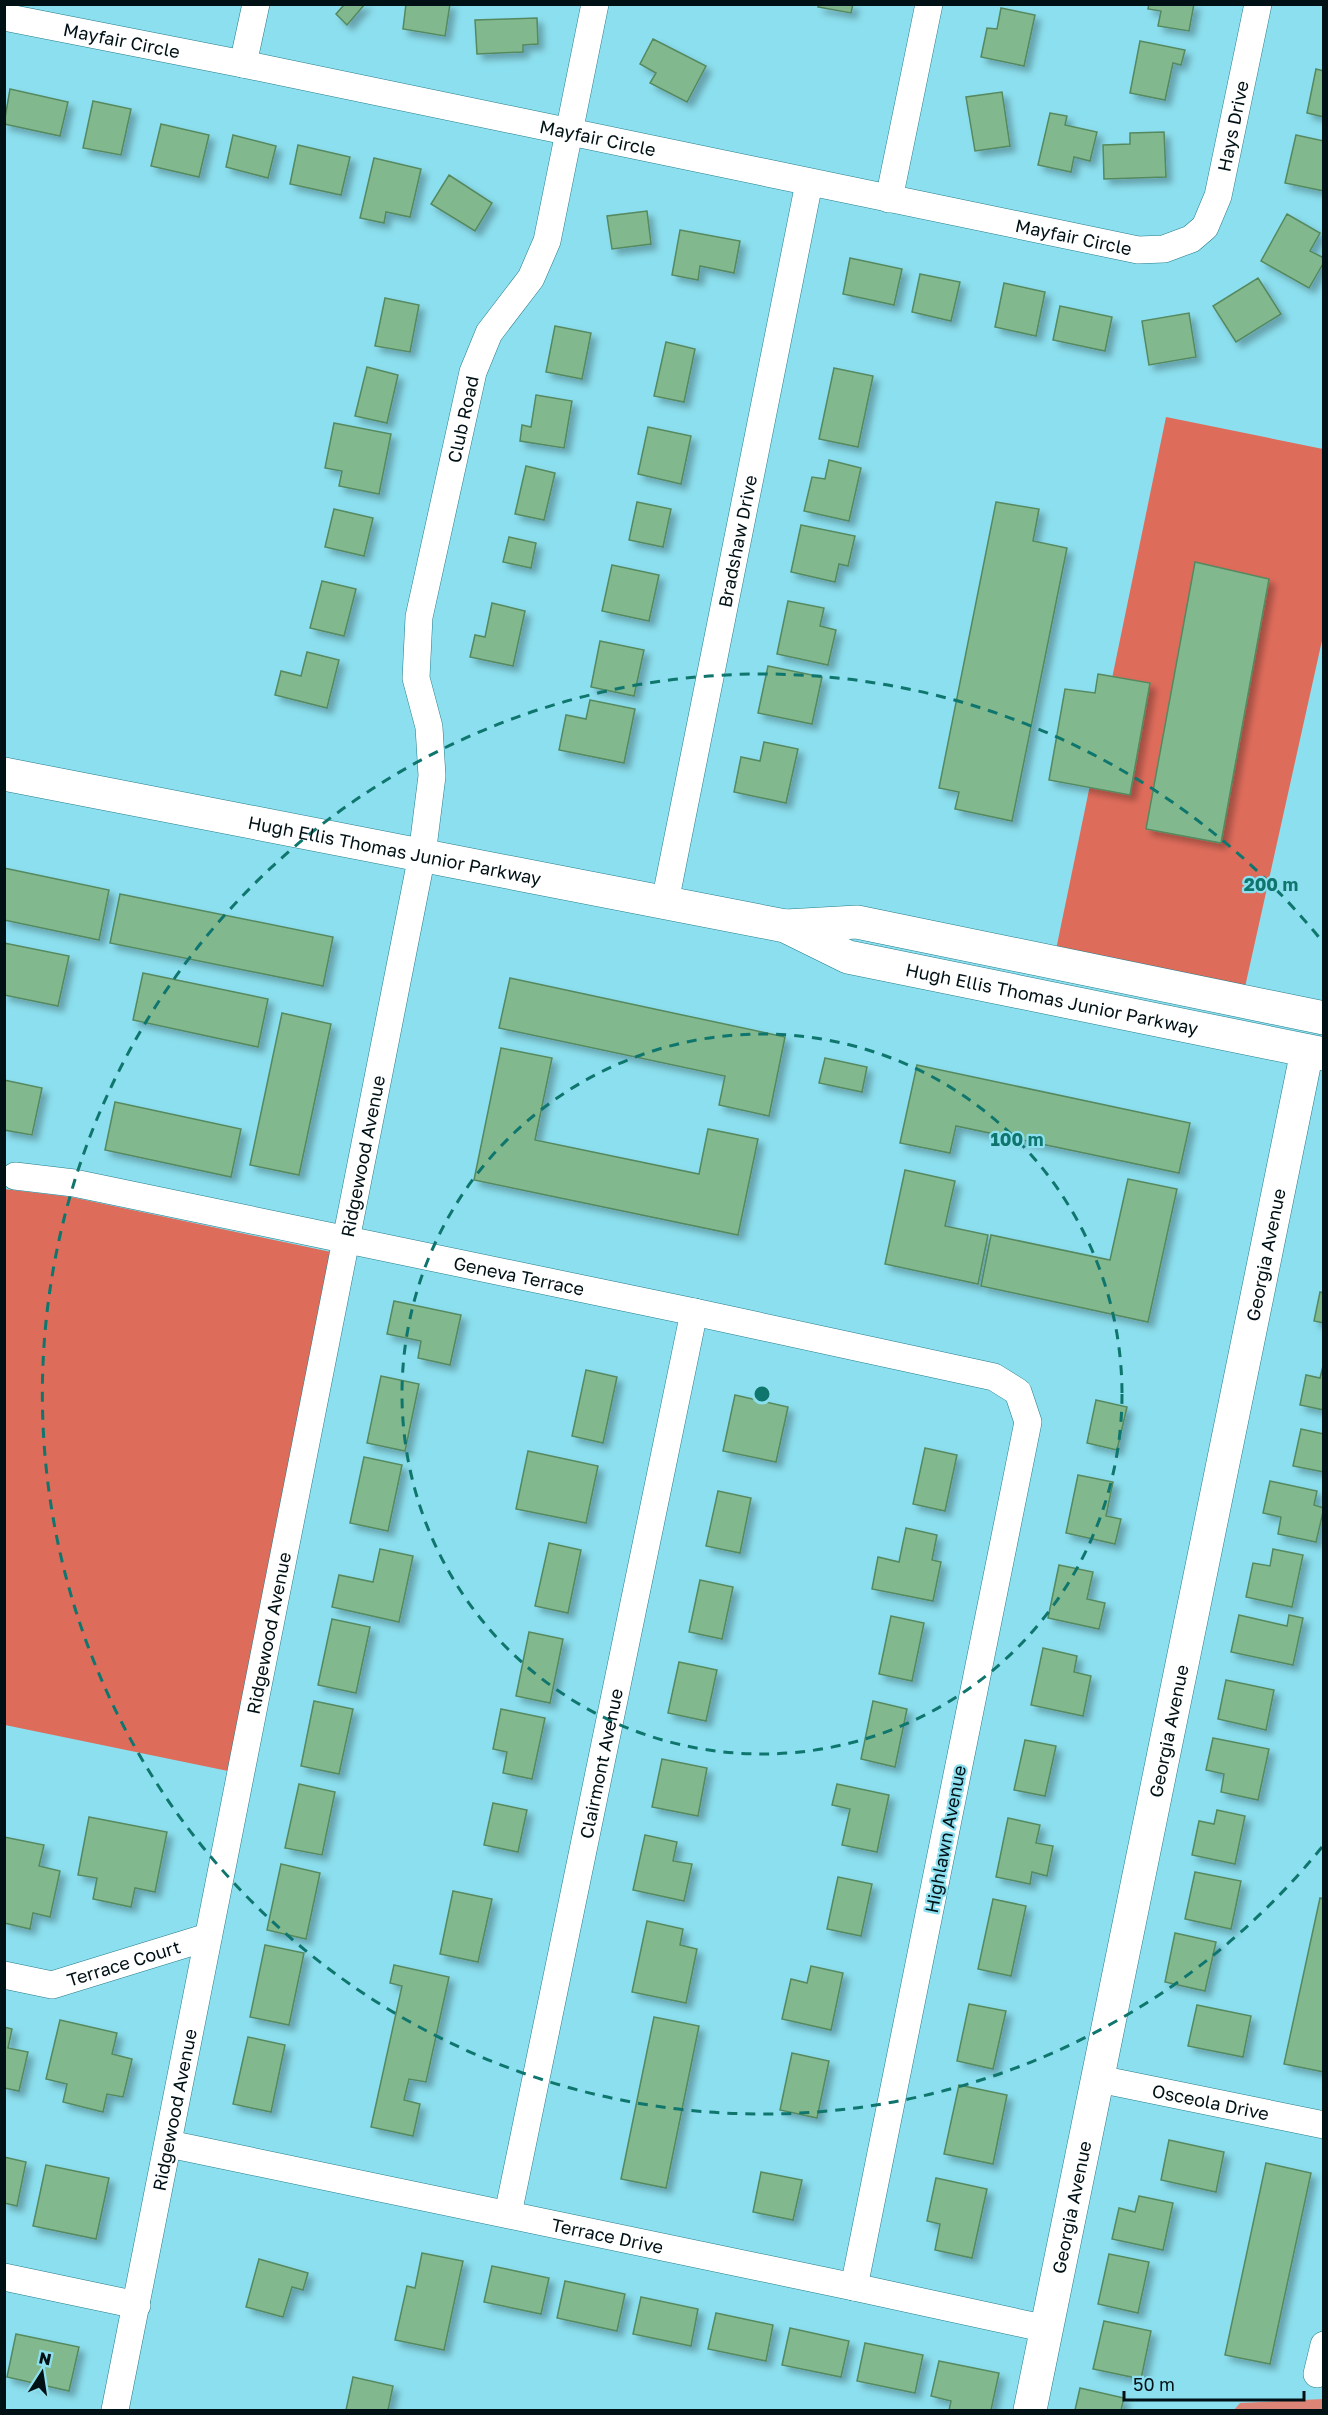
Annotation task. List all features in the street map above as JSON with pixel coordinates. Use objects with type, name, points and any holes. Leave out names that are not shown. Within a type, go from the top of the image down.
[{"type":"main road","name":"Hugh Ellis Thomas Junior Parkway","points":[[4,774],[785,926],[857,922],[1323,1018]]},
{"type":"main road","name":"Hugh Ellis Thomas Junior Parkway","points":[[785,926],[848,957],[1315,1053]]},
{"type":"main road","name":"Georgia Avenue","points":[[1030,2410],[1315,1053]]},
{"type":"street","points":[[243,64],[256,4]]},
{"type":"street","name":"Club Road","points":[[422,855],[432,776],[429,727],[416,678],[419,617],[473,372],[489,333],[531,278],[547,241],[595,4]]},
{"type":"street","points":[[889,199],[929,4]]},
{"type":"street","name":"Hays Drive","points":[[1191,239],[1205,227],[1218,196],[1258,4]]},
{"type":"street","name":"Mayfair Circle","points":[[4,17],[243,64],[1138,250],[1164,249],[1191,239]]},
{"type":"street","name":"Bradshaw Drive","points":[[664,902],[810,183]]},
{"type":"street","name":"Ridgewood Avenue","points":[[115,2410],[422,855]]},
{"type":"street","name":"Geneva Terrace","points":[[15,1176],[66,1182],[694,1312],[994,1377],[1018,1392]]},
{"type":"street","name":"Clairmont Avenue","points":[[508,2214],[694,1312]]},
{"type":"street","name":"Highlawn Avenue","points":[[854,2287],[1028,1422],[1018,1392]]},
{"type":"street","name":"Terrace Court","points":[[4,1976],[52,1984],[208,1937]]},
{"type":"street","name":"Osceola Drive","points":[[1099,2079],[1323,2125]]},
{"type":"street","name":"Terrace Drive","points":[[169,2144],[1047,2329]]},
{"type":"street","points":[[4,2277],[137,2305]]},
{"type":"street","points":[[1317,2374],[1323,2345]]},
{"type":"shaded area","points":[[1166,417],[1323,449],[1323,636],[1239,1014],[1052,969]]},
{"type":"shaded area","points":[[4,1189],[71,1197],[331,1252],[228,1771],[5,1725]]},
{"type":"shaded area","points":[[1323,2399],[1323,2410],[1234,2410],[1240,2403]]},
{"type":"building","points":[[341,4],[365,4],[347,25],[336,14],[343,6]]},
{"type":"building","points":[[406,4],[450,4],[445,36],[403,29]]},
{"type":"building","points":[[819,4],[853,4],[851,13],[818,7]]},
{"type":"building","points":[[1149,4],[1194,4],[1189,31],[1158,26],[1161,11],[1148,9]]},
{"type":"building","points":[[1001,8],[1035,15],[1024,66],[981,57],[987,28],[997,29]]},
{"type":"building","points":[[537,18],[538,44],[523,45],[523,52],[477,54],[475,20]]},
{"type":"building","points":[[653,39],[706,66],[687,102],[650,83],[656,73],[640,64]]},
{"type":"building","points":[[1140,41],[1185,50],[1181,65],[1173,63],[1165,100],[1130,93]]},
{"type":"building","points":[[1316,69],[1324,71],[1324,117],[1307,113]]},
{"type":"building","points":[[10,89],[68,102],[60,136],[4,124]]},
{"type":"building","points":[[1002,92],[1010,146],[975,151],[966,97]]},
{"type":"building","points":[[93,101],[131,109],[121,155],[83,148]]},
{"type":"building","points":[[1050,113],[1067,116],[1065,125],[1097,132],[1090,161],[1074,157],[1071,172],[1038,165]]},
{"type":"building","points":[[161,124],[209,135],[199,177],[151,166]]},
{"type":"building","points":[[1164,132],[1166,177],[1104,179],[1103,145],[1130,144],[1130,133]]},
{"type":"building","points":[[233,135],[276,146],[268,178],[226,167]]},
{"type":"building","points":[[1296,135],[1324,141],[1324,191],[1285,183]]},
{"type":"building","points":[[298,145],[350,157],[341,195],[290,184]]},
{"type":"building","points":[[374,158],[421,169],[410,217],[386,212],[384,223],[360,218]]},
{"type":"building","points":[[449,175],[492,203],[475,231],[431,204]]},
{"type":"building","points":[[647,211],[651,244],[612,249],[607,216]]},
{"type":"building","points":[[1287,214],[1320,233],[1310,251],[1324,258],[1324,262],[1309,288],[1261,261]]},
{"type":"building","points":[[680,230],[740,241],[734,273],[700,266],[698,280],[672,275]]},
{"type":"building","points":[[850,258],[902,269],[894,305],[843,294]]},
{"type":"building","points":[[920,274],[960,282],[951,321],[912,312]]},
{"type":"building","points":[[1258,278],[1281,314],[1236,342],[1213,306]]},
{"type":"building","points":[[1004,283],[1045,292],[1036,336],[995,327]]},
{"type":"building","points":[[385,298],[419,305],[410,352],[375,346]]},
{"type":"building","points":[[1060,306],[1112,317],[1105,351],[1053,340]]},
{"type":"building","points":[[1189,313],[1196,357],[1149,365],[1142,321]]},
{"type":"building","points":[[555,326],[591,333],[582,379],[546,372]]},
{"type":"building","points":[[666,342],[695,349],[684,402],[654,396]]},
{"type":"building","points":[[367,367],[398,375],[387,423],[355,416]]},
{"type":"building","points":[[834,368],[873,376],[858,447],[819,439]]},
{"type":"building","points":[[536,395],[572,401],[564,448],[520,441],[522,425],[531,427]]},
{"type":"building","points":[[334,423],[391,434],[379,494],[339,486],[342,471],[325,468]]},
{"type":"building","points":[[648,427],[691,436],[681,484],[638,474]]},
{"type":"building","points":[[829,460],[861,468],[849,521],[804,511],[812,477],[825,479]]},
{"type":"building","points":[[526,466],[555,473],[544,520],[515,514]]},
{"type":"building","points":[[637,502],[671,509],[663,547],[629,540]]},
{"type":"building","points":[[996,502],[1039,509],[1033,541],[1067,548],[1012,821],[955,809],[959,792],[939,788]]},
{"type":"building","points":[[334,509],[373,518],[364,556],[325,547]]},
{"type":"building","points":[[801,525],[855,536],[848,566],[839,564],[835,582],[791,572]]},
{"type":"building","points":[[509,537],[536,543],[531,568],[503,562]]},
{"type":"building","points":[[1195,562],[1269,579],[1221,843],[1146,829]]},
{"type":"building","points":[[612,565],[659,575],[649,621],[602,611]]},
{"type":"building","points":[[322,581],[356,589],[344,636],[310,628]]},
{"type":"building","points":[[788,601],[824,608],[820,626],[836,630],[828,665],[777,654]]},
{"type":"building","points":[[492,603],[525,611],[513,666],[470,657],[475,635],[485,637]]},
{"type":"building","points":[[600,641],[644,650],[634,696],[591,687]]},
{"type":"building","points":[[307,652],[339,660],[327,708],[275,695],[281,671],[301,676]]},
{"type":"building","points":[[768,666],[822,677],[812,724],[758,713]]},
{"type":"building","points":[[1098,674],[1150,683],[1130,795],[1049,780],[1065,689],[1095,693]]},
{"type":"building","points":[[590,700],[635,709],[624,763],[559,750],[566,715],[586,719]]},
{"type":"building","points":[[764,742],[798,749],[786,803],[734,792],[741,757],[760,761]]},
{"type":"building","points":[[4,868],[109,890],[99,940],[4,920]]},
{"type":"building","points":[[120,894],[333,937],[323,986],[110,943]]},
{"type":"building","points":[[4,943],[69,956],[58,1006],[4,995]]},
{"type":"building","points":[[143,973],[268,999],[258,1047],[133,1020]]},
{"type":"building","points":[[510,978],[785,1037],[769,1116],[719,1105],[725,1076],[499,1028]]},
{"type":"building","points":[[282,1013],[331,1024],[299,1175],[250,1165]]},
{"type":"building","points":[[501,1048],[552,1058],[535,1140],[699,1174],[708,1129],[758,1139],[738,1235],[474,1180]]},
{"type":"building","points":[[825,1058],[867,1067],[862,1092],[819,1083]]},
{"type":"building","points":[[917,1065],[1190,1123],[1179,1173],[956,1126],[950,1153],[900,1143]]},
{"type":"building","points":[[4,1080],[42,1088],[32,1135],[4,1130]]},
{"type":"building","points":[[115,1102],[241,1129],[231,1177],[105,1150]]},
{"type":"building","points":[[905,1170],[955,1181],[945,1226],[988,1235],[978,1284],[885,1264]]},
{"type":"building","points":[[1128,1179],[1177,1189],[1148,1322],[981,1286],[991,1235],[1110,1260]]},
{"type":"building","points":[[1320,1292],[1324,1293],[1324,1323],[1314,1321]]},
{"type":"building","points":[[394,1301],[461,1315],[450,1365],[418,1358],[421,1341],[387,1334]]},
{"type":"building","points":[[1324,1362],[1324,1410],[1300,1405],[1306,1375],[1320,1378]]},
{"type":"building","points":[[586,1370],[617,1377],[603,1443],[572,1436]]},
{"type":"building","points":[[381,1376],[419,1384],[405,1451],[367,1443]]},
{"type":"building","points":[[735,1395],[788,1407],[776,1462],[723,1451]]},
{"type":"building","points":[[1096,1400],[1127,1407],[1117,1450],[1087,1443]]},
{"type":"building","points":[[1301,1429],[1324,1434],[1324,1472],[1293,1466]]},
{"type":"building","points":[[925,1448],[957,1455],[945,1511],[913,1504]]},
{"type":"building","points":[[528,1451],[598,1466],[586,1523],[516,1509]]},
{"type":"building","points":[[364,1457],[402,1465],[388,1531],[350,1523]]},
{"type":"building","points":[[1078,1475],[1113,1482],[1106,1516],[1121,1519],[1115,1544],[1066,1533]]},
{"type":"building","points":[[1270,1481],[1317,1491],[1314,1505],[1324,1508],[1316,1542],[1278,1534],[1281,1517],[1263,1513]]},
{"type":"building","points":[[718,1491],[751,1498],[740,1553],[706,1546]]},
{"type":"building","points":[[906,1528],[937,1535],[932,1560],[941,1562],[933,1601],[872,1589],[878,1557],[899,1562]]},
{"type":"building","points":[[549,1543],[581,1550],[568,1613],[535,1606]]},
{"type":"building","points":[[380,1549],[413,1556],[399,1622],[332,1607],[339,1575],[373,1582]]},
{"type":"building","points":[[1273,1549],[1303,1555],[1292,1607],[1246,1597],[1253,1563],[1270,1566]]},
{"type":"building","points":[[1059,1565],[1093,1572],[1087,1599],[1105,1603],[1099,1629],[1048,1618]]},
{"type":"building","points":[[700,1580],[733,1587],[722,1639],[689,1632]]},
{"type":"building","points":[[1239,1615],[1287,1626],[1289,1615],[1303,1618],[1293,1665],[1231,1652]]},
{"type":"building","points":[[891,1616],[924,1623],[912,1681],[879,1674]]},
{"type":"building","points":[[332,1619],[370,1627],[356,1693],[318,1685]]},
{"type":"building","points":[[529,1632],[563,1639],[550,1703],[516,1696]]},
{"type":"building","points":[[1043,1648],[1077,1656],[1074,1672],[1091,1676],[1083,1716],[1031,1705]]},
{"type":"building","points":[[679,1662],[717,1670],[706,1721],[668,1713]]},
{"type":"building","points":[[1226,1680],[1274,1690],[1266,1730],[1218,1719]]},
{"type":"building","points":[[314,1701],[353,1709],[339,1774],[301,1766]]},
{"type":"building","points":[[873,1701],[907,1709],[895,1767],[861,1759]]},
{"type":"building","points":[[501,1709],[545,1718],[532,1779],[503,1773],[507,1752],[493,1749]]},
{"type":"building","points":[[1213,1738],[1269,1749],[1258,1800],[1221,1792],[1224,1774],[1206,1770]]},
{"type":"building","points":[[1025,1740],[1056,1746],[1045,1796],[1014,1790]]},
{"type":"building","points":[[662,1759],[707,1768],[698,1816],[652,1807]]},
{"type":"building","points":[[299,1784],[335,1792],[322,1855],[285,1848]]},
{"type":"building","points":[[837,1784],[889,1795],[877,1852],[842,1845],[850,1809],[832,1805]]},
{"type":"building","points":[[493,1803],[527,1810],[518,1852],[484,1845]]},
{"type":"building","points":[[1217,1810],[1245,1816],[1235,1864],[1192,1855],[1199,1821],[1214,1824]]},
{"type":"building","points":[[89,1817],[167,1832],[155,1892],[135,1888],[131,1907],[93,1899],[97,1878],[78,1875]]},
{"type":"building","points":[[1008,1818],[1040,1825],[1036,1843],[1053,1846],[1047,1876],[1032,1872],[1030,1884],[996,1877]]},
{"type":"building","points":[[645,1835],[677,1842],[673,1861],[692,1864],[684,1901],[633,1890]]},
{"type":"building","points":[[4,1837],[44,1845],[39,1866],[60,1871],[50,1917],[33,1913],[30,1929],[4,1923]]},
{"type":"building","points":[[281,1864],[320,1873],[306,1939],[267,1930]]},
{"type":"building","points":[[1195,1872],[1241,1881],[1231,1929],[1185,1919]]},
{"type":"building","points":[[838,1877],[872,1884],[861,1936],[827,1929]]},
{"type":"building","points":[[453,1891],[492,1899],[478,1962],[440,1954]]},
{"type":"building","points":[[1320,1898],[1324,1899],[1324,2072],[1284,2064]]},
{"type":"building","points":[[993,1899],[1026,1906],[1011,1976],[978,1969]]},
{"type":"building","points":[[647,1921],[683,1929],[680,1945],[697,1949],[686,2003],[632,1992]]},
{"type":"building","points":[[1175,1933],[1216,1942],[1205,1991],[1165,1982]]},
{"type":"building","points":[[265,1945],[304,1953],[289,2025],[250,2017]]},
{"type":"building","points":[[394,1965],[449,1977],[426,2082],[409,2079],[404,2100],[420,2104],[413,2136],[371,2127],[402,1986],[390,1983]]},
{"type":"building","points":[[811,1966],[843,1973],[831,2030],[782,2019],[791,1979],[807,1983]]},
{"type":"building","points":[[969,2004],[1006,2011],[993,2069],[957,2061]]},
{"type":"building","points":[[1197,2005],[1251,2016],[1243,2057],[1188,2046]]},
{"type":"building","points":[[654,2017],[699,2026],[666,2188],[621,2179]]},
{"type":"building","points":[[60,2020],[117,2033],[112,2054],[132,2059],[123,2097],[107,2094],[103,2112],[63,2102],[67,2084],[46,2079]]},
{"type":"building","points":[[4,2027],[12,2029],[8,2048],[28,2052],[19,2091],[4,2088]]},
{"type":"building","points":[[248,2037],[285,2045],[271,2112],[233,2104]]},
{"type":"building","points":[[792,2053],[829,2061],[817,2118],[780,2110]]},
{"type":"building","points":[[959,2085],[1007,2095],[993,2164],[944,2154]]},
{"type":"building","points":[[1169,2140],[1224,2152],[1216,2192],[1161,2180]]},
{"type":"building","points":[[4,2157],[26,2162],[17,2206],[4,2203]]},
{"type":"building","points":[[1266,2163],[1311,2173],[1270,2364],[1225,2355]]},
{"type":"building","points":[[46,2165],[109,2178],[96,2239],[33,2226]]},
{"type":"building","points":[[761,2172],[802,2180],[793,2220],[753,2212]]},
{"type":"building","points":[[936,2178],[987,2189],[972,2258],[935,2250],[940,2224],[927,2221]]},
{"type":"building","points":[[1139,2196],[1173,2203],[1163,2250],[1112,2239],[1119,2208],[1135,2212]]},
{"type":"building","points":[[422,2253],[463,2261],[444,2350],[395,2340],[407,2286],[415,2288]]},
{"type":"building","points":[[1109,2254],[1149,2262],[1138,2313],[1098,2304]]},
{"type":"building","points":[[259,2259],[308,2273],[303,2290],[292,2287],[283,2317],[246,2307]]},
{"type":"building","points":[[492,2266],[549,2278],[541,2314],[484,2302]]},
{"type":"building","points":[[565,2281],[625,2294],[617,2331],[557,2318]]},
{"type":"building","points":[[641,2297],[698,2309],[691,2346],[633,2334]]},
{"type":"building","points":[[716,2313],[773,2325],[766,2361],[708,2349]]},
{"type":"building","points":[[1104,2321],[1151,2331],[1141,2379],[1093,2369]]},
{"type":"building","points":[[790,2328],[849,2341],[841,2377],[782,2365]]},
{"type":"building","points":[[16,2334],[79,2347],[69,2391],[7,2377]]},
{"type":"building","points":[[865,2343],[923,2355],[915,2393],[857,2381]]},
{"type":"building","points":[[939,2361],[999,2373],[991,2410],[949,2410],[951,2401],[931,2396]]},
{"type":"building","points":[[353,2377],[393,2386],[388,2410],[346,2410]]},
{"type":"building","points":[[1080,2388],[1124,2398],[1121,2410],[1075,2410]]}]
